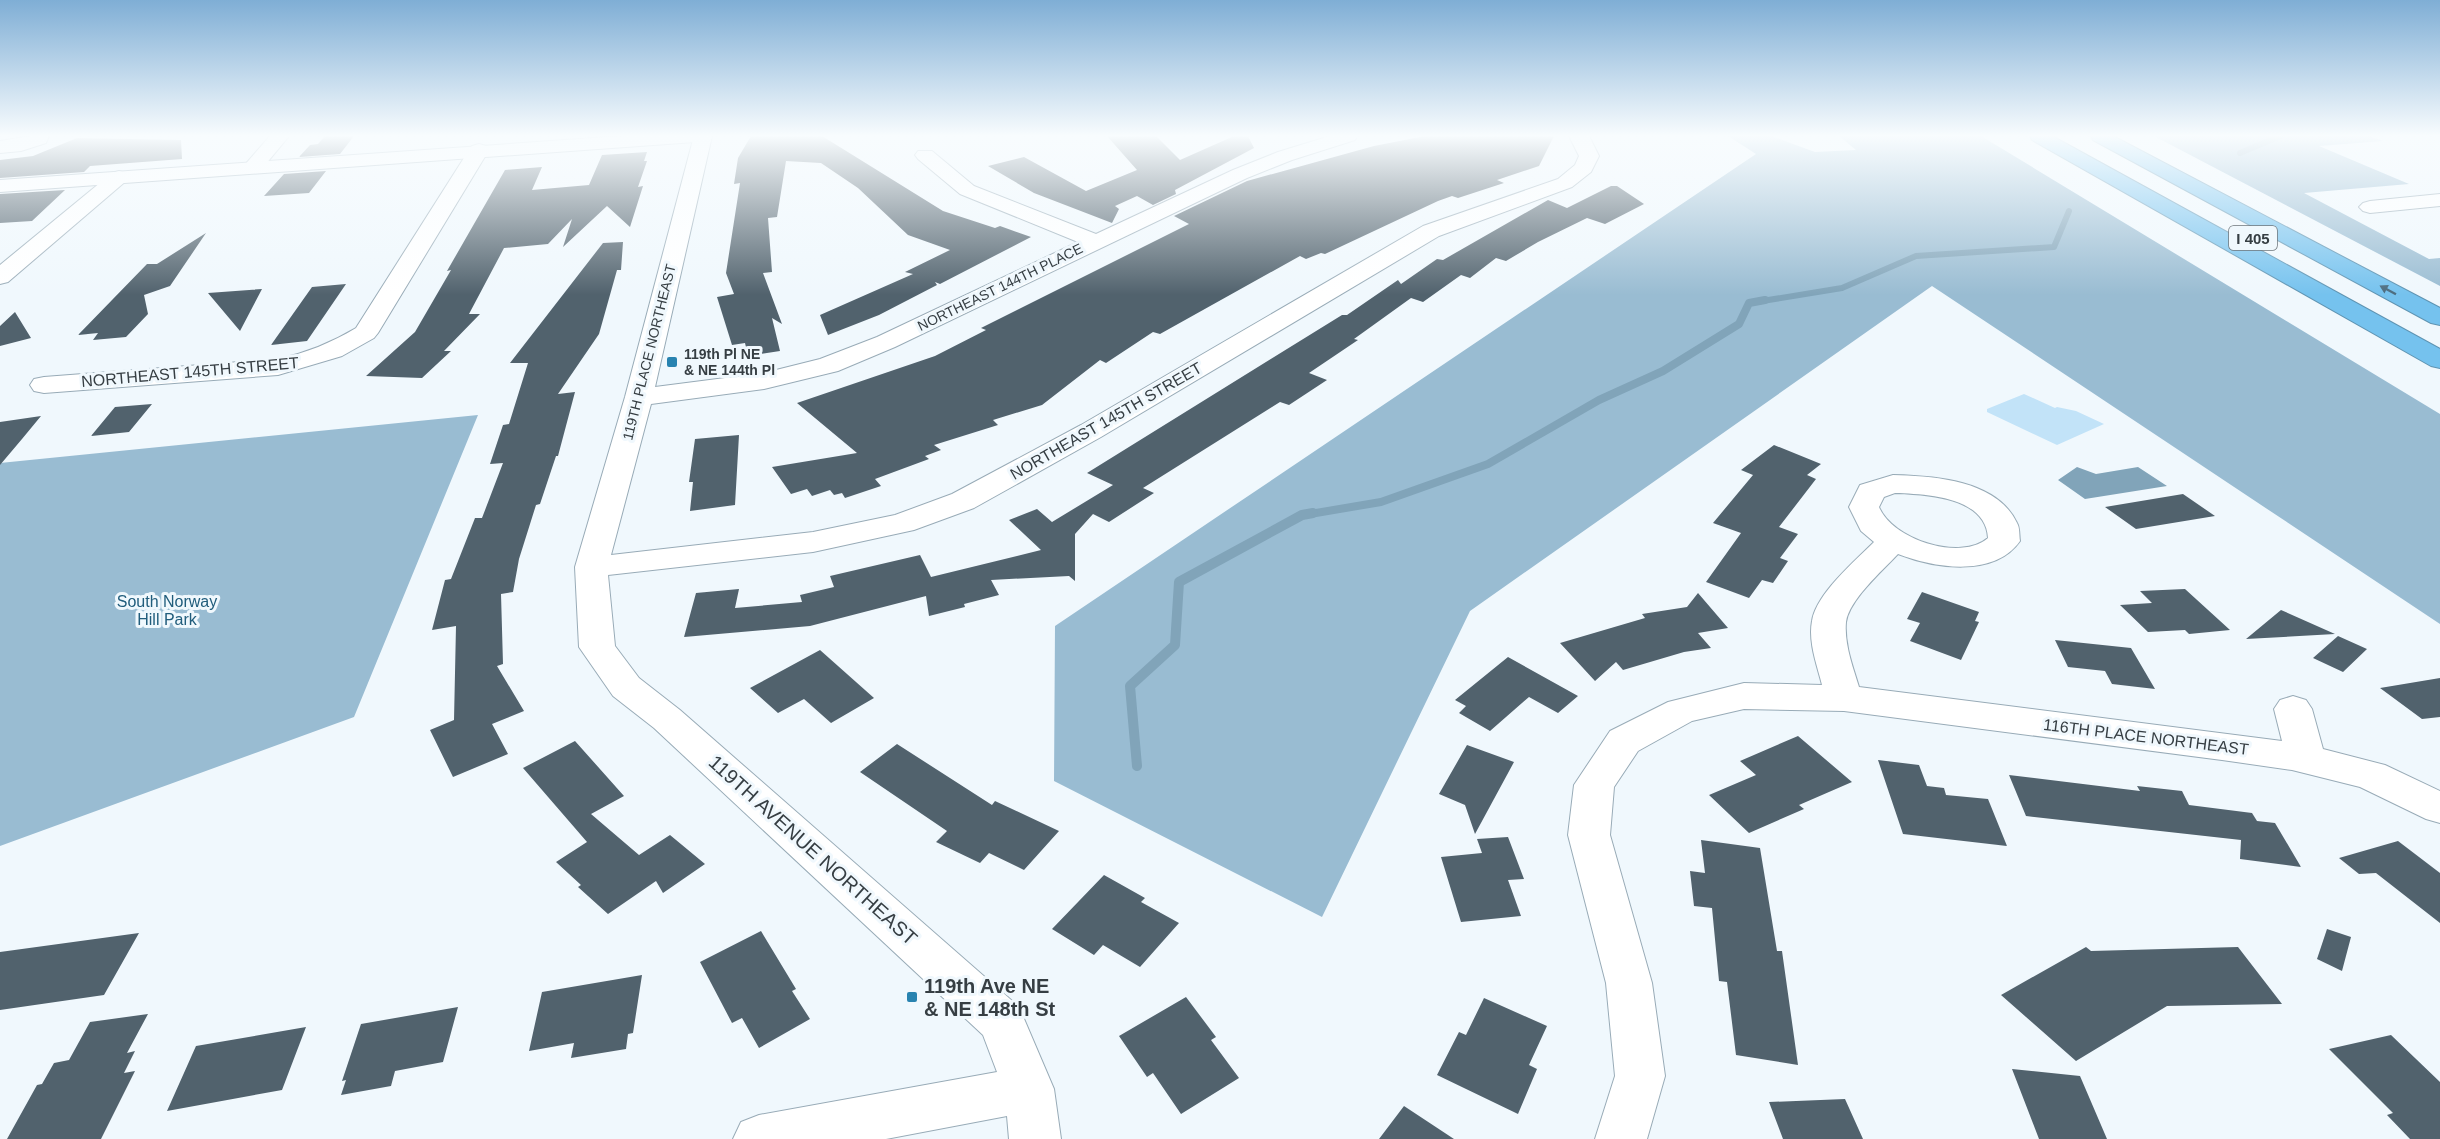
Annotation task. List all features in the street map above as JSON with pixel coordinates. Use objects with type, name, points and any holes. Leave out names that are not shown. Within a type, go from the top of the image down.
[{"type":"highway","name":"I 405","points":[[2134,189],[2440,360]]},
{"type":"highway","name":"I 405","points":[[2163,189],[2440,342]]},
{"type":"highway","name":"I 405","points":[[2199,189],[2440,318]]},
{"type":"highway","name":"I 405","points":[[2231,189],[2440,298]]},
{"type":"street","points":[[0,277],[105,189]]},
{"type":"street","name":"NORTHEAST 145TH STREET","points":[[44,385],[278,367],[314,360],[336,351],[365,333],[455,189]]},
{"type":"street","name":"119TH PLACE NORTHEAST","points":[[591,567],[639,397],[690,189]]},
{"type":"street","points":[[966,189],[1095,241]]},
{"type":"street","name":"NORTHEAST 144TH PLACE","points":[[639,397],[764,381],[829,365],[886,342],[1207,189]]},
{"type":"street","name":"NORTHEAST 145TH STREET","points":[[591,567],[813,542],[903,523],[963,501],[1091,431],[1431,231],[1548,189]]},
{"type":"street","points":[[2370,207],[2440,200]]},
{"type":"street","points":[[1844,698],[1832,652],[1829,618],[1841,597],[1893,540]]},
{"type":"street","name":"119TH AVENUE NORTHEAST","points":[[591,567],[597,647],[626,687],[667,719],[1002,1022],[1029,1089],[1035,1139]]},
{"type":"street","name":"116TH PLACE NORTHEAST","points":[[1621,1139],[1640,1076],[1629,983],[1589,835],[1594,785],[1624,741],[1681,711],[1744,696],[1844,698],[2222,746],[2306,759],[2372,775],[2440,808]]},
{"type":"street","points":[[2293,708],[2306,759]]},
{"type":"street","points":[[759,1139],[1029,1089]]},
{"type":"shaded area","points":[[2024,394],[2055,408],[2076,411],[2104,424],[2057,445],[1987,412],[1987,409]]},
{"type":"shaded area","points":[[2077,467],[2096,474],[2138,467],[2167,486],[2085,499],[2058,480]]},
{"type":"green space","points":[[1704,189],[2069,189],[2440,414],[2440,624],[1932,286],[1470,611],[1322,917],[1054,781],[1055,626]]},
{"type":"green space","points":[[2255,189],[2349,189],[2304,193],[2429,259],[2440,258],[2440,286]]},
{"type":"green space","name":"South Norway Hill Park","points":[[478,415],[354,717],[0,846],[0,463]]},
{"type":"building","points":[[270,189],[312,189],[309,193],[264,196]]},
{"type":"building","points":[[494,189],[642,189],[630,227],[607,206],[563,247],[572,219],[548,244],[504,248],[469,314],[480,314],[444,351],[451,351],[422,378],[366,376],[415,332]]},
{"type":"building","points":[[739,189],[781,189],[777,217],[768,218],[772,272],[763,273],[782,324],[772,318],[780,351],[748,356],[745,343],[732,345],[717,297],[734,294],[726,273]]},
{"type":"building","points":[[859,189],[908,189],[943,211],[1031,237],[940,284],[935,282],[937,285],[879,315],[828,335],[820,315],[913,274],[905,272],[950,250],[908,235]]},
{"type":"building","points":[[1027,189],[1086,191],[1177,189],[1176,194],[1153,205],[1137,196],[1115,206],[1119,209],[1112,223]]},
{"type":"building","points":[[1230,189],[1485,189],[1458,198],[1452,196],[1438,201],[1325,254],[1321,253],[1306,259],[1300,256],[1160,334],[1153,332],[1106,363],[1100,360],[1042,405],[993,420],[998,425],[934,445],[941,450],[925,456],[929,459],[875,479],[881,486],[845,498],[842,493],[834,495],[830,490],[812,496],[807,489],[791,494],[772,467],[857,453],[797,403],[935,356],[986,330],[981,328],[1189,224],[1174,216]]},
{"type":"building","points":[[1605,189],[1622,189],[1644,204],[1605,224],[1587,218],[1506,261],[1496,258],[1470,278],[1461,275],[1423,302],[1411,298],[1354,339],[1358,340],[1309,373],[1327,380],[1289,405],[1280,402],[1143,488],[1154,493],[1109,522],[1093,514],[1075,534],[1075,581],[1069,576],[991,580],[999,595],[929,616],[926,596],[810,626],[684,637],[696,593],[739,589],[735,608],[802,602],[800,595],[834,587],[830,576],[920,555],[931,577],[1041,550],[1009,520],[1037,509],[1052,522],[1113,485],[1087,473],[1342,315],[1347,315],[1398,280],[1401,284],[1437,259],[1443,260],[1548,200],[1567,208]]},
{"type":"building","points":[[65,190],[32,221],[0,223],[0,194]]},
{"type":"building","points":[[206,233],[170,286],[144,295],[148,314],[126,337],[93,340],[98,333],[78,335],[147,264],[157,264]]},
{"type":"building","points":[[623,242],[621,270],[617,270],[599,334],[558,394],[575,392],[558,456],[556,456],[540,504],[536,505],[519,559],[513,592],[501,594],[503,664],[497,666],[524,711],[492,724],[508,754],[453,777],[430,730],[454,720],[456,626],[432,630],[445,580],[451,579],[475,518],[482,518],[503,463],[490,464],[503,425],[509,424],[528,363],[510,363],[603,243]]},
{"type":"building","points":[[346,284],[307,341],[271,345],[312,287]]},
{"type":"building","points":[[262,289],[240,331],[208,293]]},
{"type":"building","points":[[15,312],[31,338],[0,346],[0,326]]},
{"type":"building","points":[[152,404],[129,432],[91,436],[115,407]]},
{"type":"building","points":[[41,416],[22,439],[0,465],[0,422]]},
{"type":"building","points":[[739,435],[735,505],[690,511],[693,482],[689,482],[695,439]]},
{"type":"building","points":[[1774,445],[1821,464],[1807,475],[1816,479],[1779,527],[1798,534],[1780,558],[1788,561],[1773,583],[1762,580],[1749,598],[1706,582],[1741,533],[1713,523],[1753,475],[1741,470]]},
{"type":"building","points":[[2183,494],[2215,516],[2136,529],[2105,507]]},
{"type":"building","points":[[2185,589],[2230,630],[2189,634],[2185,630],[2148,632],[2120,605],[2152,603],[2140,591]]},
{"type":"building","points":[[1922,592],[1979,612],[1975,621],[1979,622],[1961,660],[1910,641],[1920,623],[1907,619]]},
{"type":"building","points":[[1698,593],[1728,628],[1698,633],[1711,648],[1684,652],[1623,670],[1616,662],[1595,681],[1560,643],[1645,618],[1642,614],[1687,607]]},
{"type":"building","points":[[2281,610],[2335,634],[2246,639]]},
{"type":"building","points":[[2338,636],[2367,649],[2343,672],[2313,658]]},
{"type":"building","points":[[2055,640],[2131,648],[2155,689],[2112,684],[2105,671],[2068,667]]},
{"type":"building","points":[[820,650],[874,698],[831,723],[804,699],[778,713],[750,688]]},
{"type":"building","points":[[1508,657],[1578,696],[1558,713],[1529,697],[1490,731],[1459,713],[1466,706],[1455,700]]},
{"type":"building","points":[[2440,678],[2440,717],[2422,719],[2380,688]]},
{"type":"building","points":[[1798,736],[1852,782],[1799,805],[1804,809],[1749,833],[1709,795],[1756,775],[1740,761]]},
{"type":"building","points":[[575,741],[624,796],[591,814],[639,855],[670,835],[705,864],[663,893],[656,881],[608,914],[578,887],[581,885],[556,862],[587,842],[523,768]]},
{"type":"building","points":[[897,744],[992,805],[995,801],[1059,831],[1024,870],[989,853],[980,863],[936,842],[947,831],[860,772]]},
{"type":"building","points":[[1467,745],[1514,762],[1475,834],[1465,805],[1439,794]]},
{"type":"building","points":[[1878,760],[1919,765],[1927,786],[1944,788],[1946,795],[1988,799],[2007,846],[1903,834]]},
{"type":"building","points":[[2009,775],[2140,791],[2137,786],[2182,791],[2189,805],[2252,813],[2257,821],[2275,823],[2301,867],[2240,859],[2241,840],[2026,816]]},
{"type":"building","points":[[1508,837],[1524,879],[1508,880],[1521,916],[1461,922],[1441,857],[1482,853],[1477,839]]},
{"type":"building","points":[[1701,840],[1760,848],[1777,951],[1782,951],[1798,1065],[1736,1055],[1727,982],[1719,981],[1712,908],[1694,906],[1690,871],[1705,873]]},
{"type":"building","points":[[2398,841],[2440,873],[2440,923],[2376,873],[2359,874],[2339,858]]},
{"type":"building","points":[[1104,875],[1145,898],[1141,902],[1179,923],[1140,967],[1103,945],[1094,955],[1052,929]]},
{"type":"building","points":[[2327,929],[2351,937],[2342,971],[2317,959]]},
{"type":"building","points":[[761,931],[796,989],[792,991],[810,1019],[759,1048],[742,1018],[732,1023],[700,962]]},
{"type":"building","points":[[139,933],[104,995],[0,1010],[0,952]]},
{"type":"building","points":[[2086,947],[2091,951],[2238,947],[2282,1004],[2167,1006],[2076,1061],[2001,995]]},
{"type":"building","points":[[642,975],[633,1033],[628,1034],[626,1049],[571,1058],[574,1043],[529,1051],[542,992]]},
{"type":"building","points":[[1186,997],[1216,1037],[1211,1040],[1239,1078],[1181,1114],[1153,1073],[1147,1077],[1119,1036]]},
{"type":"building","points":[[1484,998],[1547,1026],[1529,1065],[1537,1069],[1518,1114],[1437,1075],[1459,1032],[1466,1035]]},
{"type":"building","points":[[458,1007],[443,1062],[395,1071],[391,1086],[341,1095],[346,1080],[342,1081],[361,1024]]},
{"type":"building","points":[[148,1014],[127,1053],[135,1051],[124,1073],[135,1071],[101,1139],[7,1139],[37,1085],[42,1084],[54,1063],[69,1060],[90,1022]]},
{"type":"building","points":[[306,1027],[282,1090],[167,1111],[196,1046]]},
{"type":"building","points":[[2391,1035],[2440,1082],[2440,1139],[2410,1139],[2387,1115],[2393,1113],[2329,1049]]},
{"type":"building","points":[[2012,1069],[2080,1076],[2107,1139],[2039,1139]]},
{"type":"building","points":[[1845,1099],[1863,1139],[1783,1139],[1769,1102]]},
{"type":"building","points":[[1404,1106],[1454,1139],[1379,1139]]},
{"type":"waterway","points":[[1756,302],[1842,288],[1916,256],[2054,247],[2069,211]]},
{"type":"waterway","points":[[1304,515],[1381,502],[1488,464],[1599,400],[1663,371],[1739,324],[1749,303],[1765,300]]},
{"type":"waterway","points":[[1137,766],[1130,686],[1175,645],[1179,582],[1302,515],[1313,513]]},
{"type":"place","name":"119th Pl NE & NE 144th Pl","points":[[672,362]]},
{"type":"place","name":"119th Ave NE & NE 148th St","points":[[912,997]]}]
